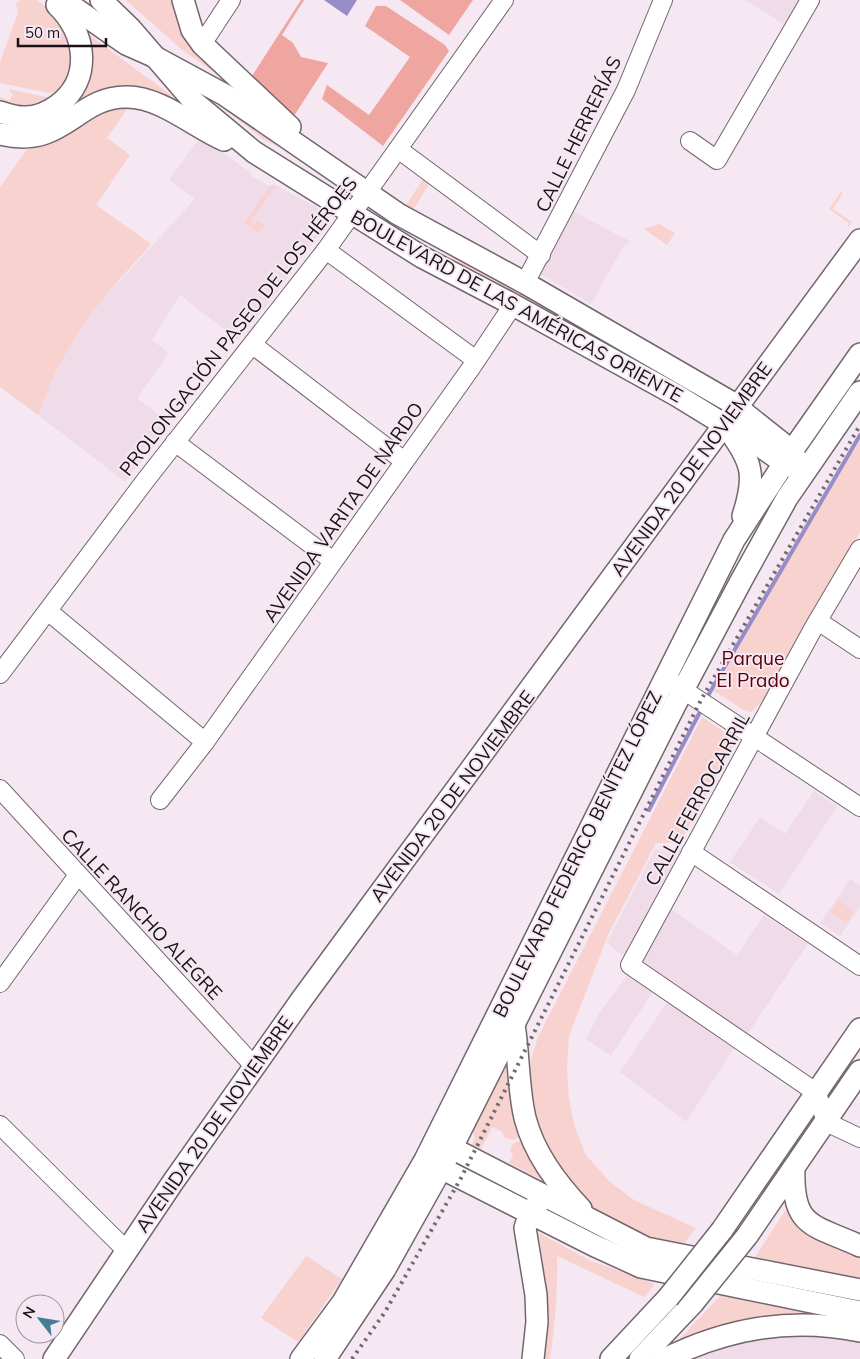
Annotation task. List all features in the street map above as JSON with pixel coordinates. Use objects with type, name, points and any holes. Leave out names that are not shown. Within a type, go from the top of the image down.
[{"type":"main road","points":[[0,112],[21,117],[42,114],[64,100],[74,89],[82,64],[80,39],[72,20],[51,0]]},
{"type":"main road","name":"BOULEVARD DE LAS AMÉRICAS ORIENTE","points":[[62,0],[111,35],[224,95],[398,214],[525,283],[738,407],[797,460]]},
{"type":"main road","name":"BOULEVARD DE LAS AMÉRICAS ORIENTE","points":[[101,0],[131,29],[194,102],[254,152],[422,257],[676,395],[724,425],[736,429],[797,460]]},
{"type":"main road","points":[[183,0],[192,30],[202,44],[323,157],[334,171]]},
{"type":"main road","points":[[0,134],[32,137],[46,134],[61,128],[96,104],[128,97],[151,103],[221,139],[254,152]]},
{"type":"main road","name":"AVENIDA 20 DE NOVIEMBRE","points":[[54,1359],[254,1066],[429,839],[724,425],[860,240]]},
{"type":"main road","name":"BOULEVARD FEDERICO BENÍTEZ LÓPEZ","points":[[325,1359],[385,1269],[433,1164],[514,1026],[683,689],[787,498],[797,460],[860,354]]},
{"type":"main road","name":"BOULEVARD FEDERICO BENÍTEZ LÓPEZ","points":[[444,1144],[665,677],[734,540],[797,460],[860,392]]},
{"type":"main road","points":[[724,425],[744,451],[750,466],[749,494],[734,540]]},
{"type":"main road","points":[[514,1026],[525,1115],[532,1139],[557,1182],[593,1222]]},
{"type":"main road","points":[[611,1359],[668,1298],[722,1230],[818,1093],[860,1029]]},
{"type":"main road","points":[[640,1359],[693,1303],[747,1236],[860,1071]]},
{"type":"main road","points":[[444,1144],[638,1245],[655,1251],[860,1290]]},
{"type":"main road","points":[[433,1164],[609,1253],[641,1267],[860,1312]]},
{"type":"main road","name":"BOULEVARD FEDERICO BENÍTEZ LÓPEZ","points":[[302,1359],[433,1164]]},
{"type":"main road","points":[[794,1168],[795,1199],[803,1217],[812,1224],[860,1246]]},
{"type":"main road","points":[[533,1359],[537,1322],[534,1277],[525,1228],[530,1212],[539,1202],[553,1200]]},
{"type":"main road","points":[[665,1359],[708,1339],[739,1330],[822,1325],[860,1331]]},
{"type":"street","points":[[202,44],[232,0]]},
{"type":"street","name":"PROLONGACIÓN PASEO DE LOS HÉROES","points":[[0,674],[175,442],[326,250],[504,0]]},
{"type":"street","name":"CALLE HERRERÍAS","points":[[525,283],[626,90],[663,0]]},
{"type":"street","points":[[690,141],[717,160],[810,0]]},
{"type":"street","points":[[398,148],[541,255]]},
{"type":"street","points":[[326,250],[476,360]]},
{"type":"street","name":"AVENIDA VARITA DE NARDO","points":[[160,800],[205,742],[513,305]]},
{"type":"street","points":[[253,345],[404,461]]},
{"type":"street","points":[[175,442],[333,561]]},
{"type":"street","name":"CALLE FERROCARRIL","points":[[818,1093],[630,965],[818,621],[860,549]]},
{"type":"street","points":[[48,611],[205,742]]},
{"type":"street","points":[[818,621],[860,649]]},
{"type":"street","points":[[665,677],[860,807]]},
{"type":"street","name":"CALLE RANCHO ALEGRE","points":[[3,799],[78,875],[254,1066]]},
{"type":"street","points":[[692,852],[860,966]]},
{"type":"street","points":[[0,982],[78,875]]},
{"type":"street","points":[[818,1093],[826,1122],[860,1138]]},
{"type":"street","points":[[0,1125],[127,1251]]},
{"type":"street","points":[[0,1344],[15,1359]]},
{"type":"shaded area","points":[[301,0],[304,0],[282,35],[293,43],[301,57],[328,63],[294,116],[250,79]]},
{"type":"shaded area","points":[[324,0],[357,0],[347,16]]},
{"type":"shaded area","points":[[400,0],[473,0],[449,35]]},
{"type":"shaded area","points":[[745,0],[799,0],[784,24]]},
{"type":"shaded area","points":[[376,6],[386,6],[445,45],[449,51],[383,146],[322,99],[327,85],[369,115],[410,57],[365,26]]},
{"type":"shaded area","points":[[199,139],[219,150],[251,173],[253,177],[269,186],[273,184],[326,212],[330,219],[271,300],[238,340],[180,295],[152,340],[169,353],[137,398],[170,424],[125,482],[38,415],[45,396],[78,331],[103,299],[195,199],[169,180]]},
{"type":"shaded area","points":[[573,211],[621,237],[626,237],[629,242],[622,249],[591,304],[540,274]]},
{"type":"shaded area","points":[[814,791],[837,807],[779,894],[730,862],[760,817],[785,834]]},
{"type":"shaded area","points":[[655,849],[680,850],[648,912],[665,918],[671,909],[737,955],[764,915],[808,944],[751,1029],[733,1050],[686,1122],[620,1072],[678,986],[663,976],[611,1056],[586,1039],[601,1010],[638,961],[616,951],[607,942]]},
{"type":"shaded area","points":[[850,879],[860,886],[860,907],[840,936],[820,923]]},
{"type":"shaded area","points":[[764,1332],[860,1339],[860,1359],[672,1359],[718,1340],[733,1345],[736,1337]]},
{"type":"green space","points":[[21,0],[36,0],[53,12],[72,45],[70,77],[59,90],[50,93],[0,83],[0,62],[18,13],[16,3]]},
{"type":"green space","points":[[126,0],[174,0],[238,89],[181,49]]},
{"type":"green space","points":[[85,32],[171,95],[177,103],[157,96],[0,124],[0,118],[66,108]]},
{"type":"green space","points":[[198,88],[283,146],[282,148],[264,140]]},
{"type":"green space","points":[[8,89],[51,98],[57,97],[25,109],[0,106],[0,97],[9,101],[13,94]]},
{"type":"green space","points":[[130,105],[107,138],[130,155],[96,205],[151,244],[109,292],[83,326],[58,369],[38,415],[0,387],[0,187],[30,145],[44,145],[53,142],[105,109]]},
{"type":"green space","points":[[423,179],[429,184],[414,209],[406,205]]},
{"type":"green space","points":[[274,185],[281,188],[274,188],[251,221],[255,224],[258,221],[264,225],[258,233],[244,222],[269,188]]},
{"type":"green space","points":[[841,192],[843,193],[833,209],[852,222],[847,229],[849,223],[829,209]]},
{"type":"green space","points":[[659,224],[675,233],[667,245],[644,229]]},
{"type":"green space","points":[[439,256],[460,259],[644,360],[608,349]]},
{"type":"green space","name":"Parque El Prado","points":[[860,440],[860,532],[762,703],[751,712],[744,710],[714,691],[841,469]]},
{"type":"green space","points":[[702,717],[736,740],[680,843],[656,843],[608,935],[569,1036],[567,1069],[569,1099],[575,1128],[586,1155],[609,1181],[634,1200],[696,1228],[683,1245],[653,1238],[624,1228],[593,1212],[553,1166],[531,1112],[529,1074],[531,1059],[538,1037]]},
{"type":"green space","points":[[838,900],[854,911],[847,923],[830,912]]},
{"type":"green space","points":[[512,1053],[521,1137],[513,1140],[505,1138],[502,1132],[492,1127],[480,1151],[471,1146],[475,1137],[472,1132]]},
{"type":"green space","points":[[522,1140],[548,1183],[509,1163],[513,1155],[510,1150],[514,1143]]},
{"type":"green space","points":[[787,1208],[801,1228],[860,1258],[860,1280],[753,1260]]},
{"type":"green space","points":[[539,1233],[589,1260],[655,1284],[644,1297],[557,1256],[556,1308],[550,1359],[541,1359],[544,1296]]},
{"type":"green space","points":[[306,1256],[342,1279],[298,1342],[261,1318]]},
{"type":"green space","points":[[723,1293],[840,1315],[791,1316],[668,1351]]},
{"type":"waterway","points":[[706,699],[860,435]]},
{"type":"waterway","points":[[649,810],[702,708]]},
{"type":"railway","points":[[352,1359],[385,1312],[461,1178],[701,700],[860,425]]}]
